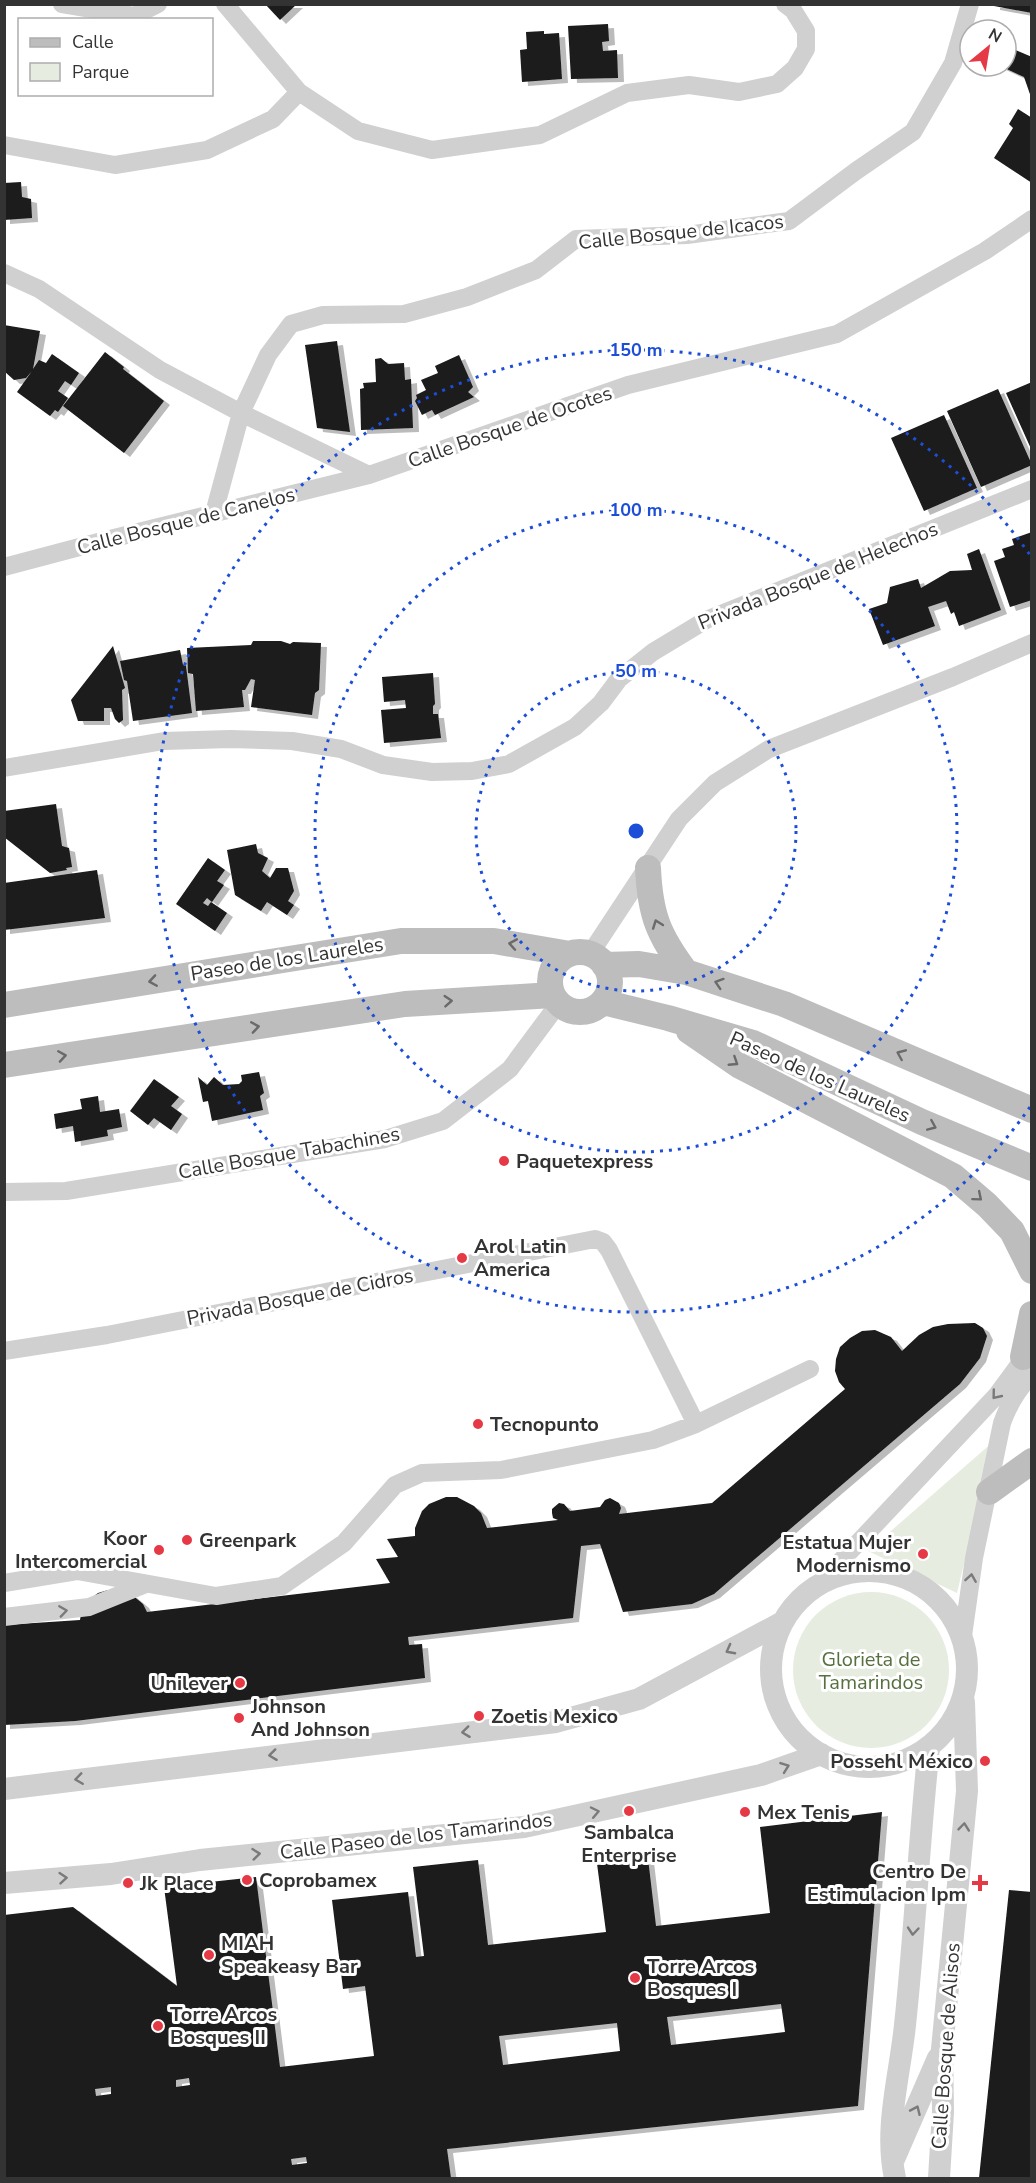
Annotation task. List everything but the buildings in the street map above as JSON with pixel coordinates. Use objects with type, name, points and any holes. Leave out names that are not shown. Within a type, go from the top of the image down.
[{"type":"main road","points":[[648,868],[653,914],[661,935],[686,972]]},
{"type":"main road","name":"Paseo de los Laureles","points":[[4,1005],[401,940],[494,940],[588,958],[686,972],[784,1004],[1032,1110]]},
{"type":"main road","points":[[588,958],[610,980],[608,996],[593,1010],[581,1012],[569,1010],[556,999],[551,976],[561,959],[588,958]]},
{"type":"main road","points":[[4,1065],[405,1004],[556,999]]},
{"type":"main road","name":"Paseo de los Laureles","points":[[603,1002],[753,1043],[922,1122],[1032,1168]]},
{"type":"main road","points":[[668,1018],[740,1066],[953,1176],[987,1205],[1012,1231],[1032,1271]]},
{"type":"main road","points":[[1029,1360],[1032,1314]]},
{"type":"main road","points":[[988,1492],[1032,1461]]},
{"type":"street","points":[[62,4],[134,16],[158,4]]},
{"type":"street","points":[[225,4],[298,92],[358,131],[432,150],[540,135],[627,93],[689,85],[739,92],[777,84],[795,68],[806,49],[806,31],[793,10],[784,4]]},
{"type":"street","name":"Calle Bosque de Icacos","points":[[214,513],[241,413],[268,355],[291,324],[323,315],[404,314],[467,297],[536,270],[576,239],[687,235],[789,221],[913,132],[953,63],[970,12],[970,4]]},
{"type":"street","points":[[4,146],[115,165],[207,150],[273,119],[298,92]]},
{"type":"street","name":"Calle Bosque de Ocotes","points":[[369,475],[628,385],[837,334],[985,251],[1032,219]]},
{"type":"street","points":[[4,273],[39,289],[160,370],[241,413],[369,475]]},
{"type":"street","name":"Calle Bosque de Canelos","points":[[4,567],[369,475]]},
{"type":"street","name":"Privada Bosque de Helechos","points":[[4,768],[164,741],[230,739],[292,741],[341,749],[383,765],[432,772],[472,771],[509,764],[575,727],[600,703],[619,678],[653,652],[706,620],[1032,489]]},
{"type":"street","points":[[588,958],[679,819],[715,783],[769,749],[953,677],[1032,643]]},
{"type":"street","name":"Calle Bosque Tabachines","points":[[4,1192],[66,1191],[385,1139],[443,1121],[510,1069],[556,999]]},
{"type":"street","name":"Privada Bosque de Cidros","points":[[4,1351],[107,1335],[595,1239],[603,1242],[609,1250],[696,1424]]},
{"type":"street","points":[[1029,1360],[1023,1384],[1010,1402],[1002,1423],[974,1558],[963,1636],[968,1667],[964,1698],[950,1726],[929,1747],[904,1761],[876,1767],[847,1764],[820,1754],[797,1735],[780,1710],[771,1682],[772,1652],[781,1623],[799,1599],[822,1581],[1029,1360]]},
{"type":"street","points":[[4,1583],[76,1571],[216,1596],[282,1586],[344,1543],[395,1485],[422,1473],[501,1470],[653,1440],[696,1424],[810,1369]]},
{"type":"street","points":[[822,1581],[863,1570],[905,1576],[940,1600],[963,1636]]},
{"type":"street","points":[[4,1617],[89,1607],[146,1584]]},
{"type":"street","points":[[4,1789],[556,1722],[639,1699],[781,1623]]},
{"type":"street","name":"Calle Bosque de Alisos","points":[[939,2178],[943,2112],[943,2039],[968,1791],[964,1698]]},
{"type":"street","name":"Calle Bosque de Alisos","points":[[894,2171],[891,2130],[905,2026],[929,1747]]},
{"type":"street","name":"Calle Paseo de los Tamarindos","points":[[4,1884],[111,1874],[200,1860],[524,1827],[761,1775],[820,1754]]},
{"type":"street","points":[[894,2171],[943,2039],[937,2024],[929,2020],[921,2019],[905,2026]]},
{"type":"green space","points":[[993,1442],[957,1593],[868,1551]]},
{"type":"green space","name":"Glorieta de Tamarindos","points":[[871,1592],[901,1598],[926,1615],[943,1640],[949,1670],[943,1700],[926,1725],[901,1742],[871,1748],[841,1742],[816,1725],[799,1700],[793,1670],[799,1640],[816,1615],[841,1598]]},
{"type":"place","name":"Paquetexpress","points":[[504,1161]]},
{"type":"place","name":"Arol Latin America","points":[[462,1258]]},
{"type":"place","name":"Tecnopunto","points":[[478,1424]]},
{"type":"place","name":"Greenpark","points":[[187,1540]]},
{"type":"place","name":"Koor Intercomercial","points":[[159,1550]]},
{"type":"place","name":"Estatua Mujer Modernismo","points":[[923,1554]]},
{"type":"place","name":"Unilever","points":[[240,1683]]},
{"type":"place","name":"Zoetis Mexico","points":[[479,1716]]},
{"type":"place","name":"Johnson And Johnson","points":[[239,1718]]},
{"type":"place","name":"Possehl México","points":[[985,1761]]},
{"type":"place","name":"Sambalca Enterprise","points":[[629,1811]]},
{"type":"place","name":"Mex Tenis","points":[[745,1812]]},
{"type":"place","name":"Coprobamex","points":[[247,1880]]},
{"type":"place","name":"Jk Place","points":[[128,1883]]},
{"type":"place","name":"Centro De Estimulacion Ipm","points":[[980,1883]]},
{"type":"place","name":"MIAH Speakeasy Bar","points":[[209,1955]]},
{"type":"place","name":"Torre Arcos Bosques I","points":[[635,1978]]},
{"type":"place","name":"Torre Arcos Bosques II","points":[[158,2026]]}]
